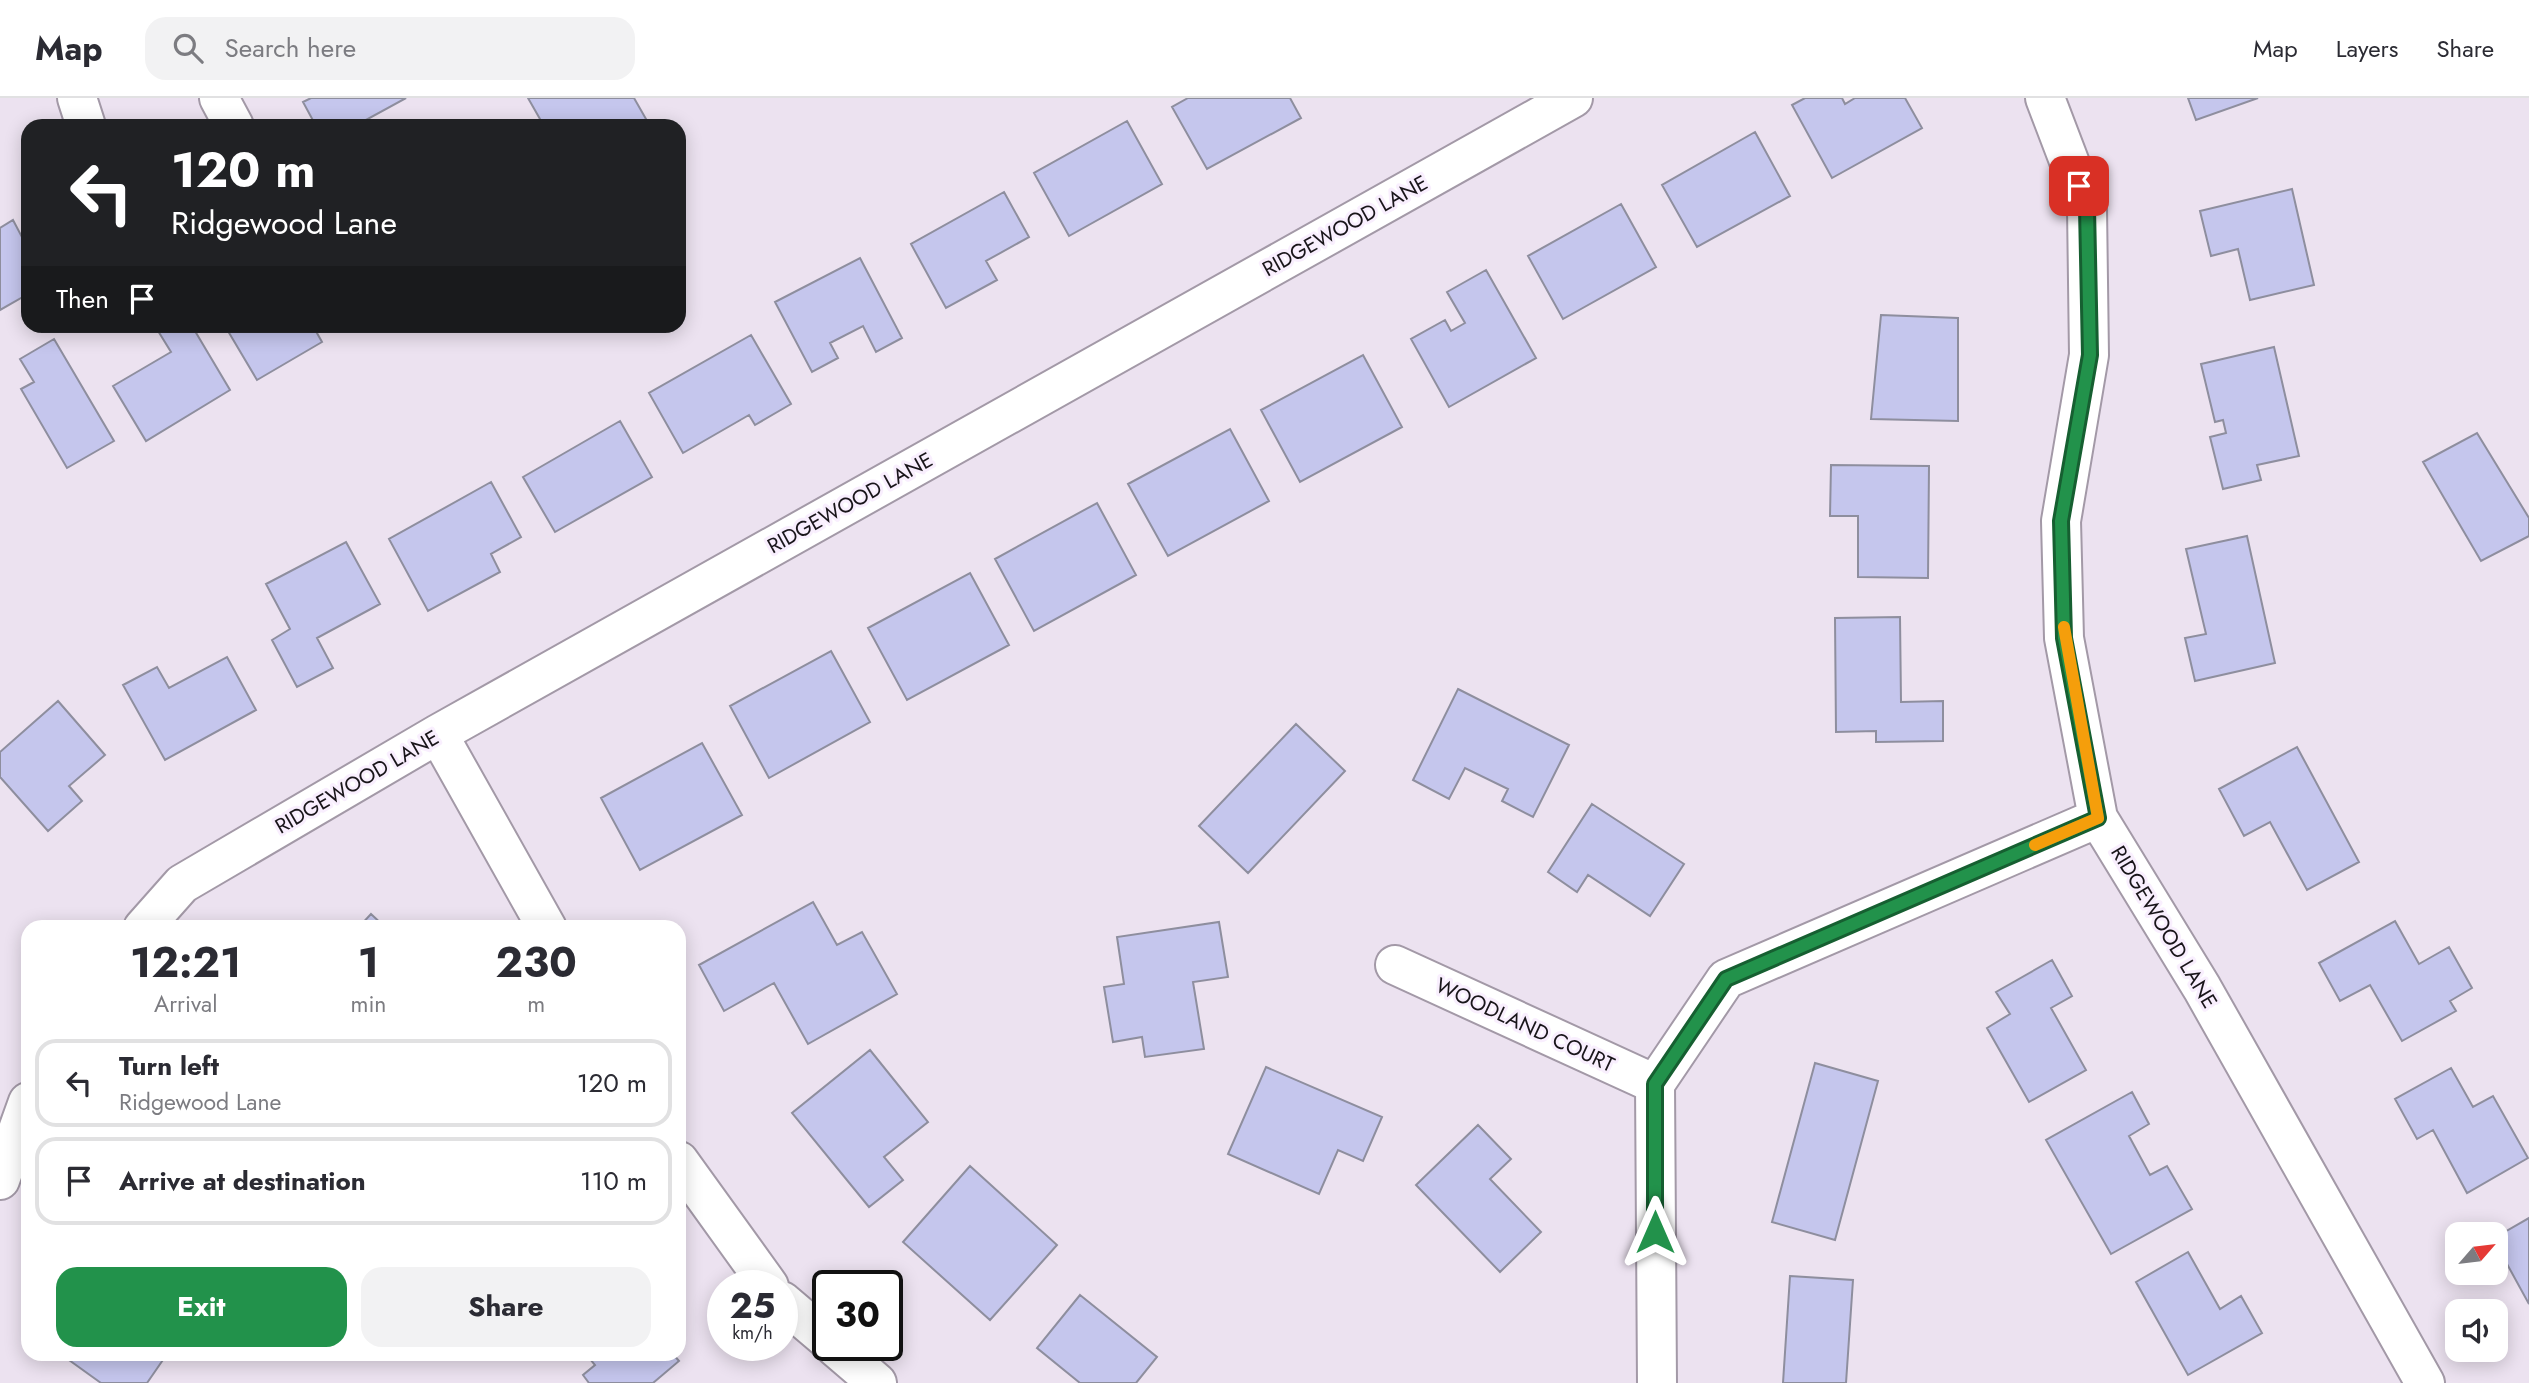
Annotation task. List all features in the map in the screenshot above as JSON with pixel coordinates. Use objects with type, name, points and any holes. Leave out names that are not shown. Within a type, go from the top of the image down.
[{"type":"street","points":[[77,98],[84,119]]},
{"type":"street","points":[[219,98],[230,119]]},
{"type":"street","name":"RIDGEWOOD LANE","points":[[150,920],[182,884],[438,734],[1573,98]]},
{"type":"street","name":"RIDGEWOOD LANE","points":[[2045,98],[2087,208],[2090,355],[2061,521],[2064,638],[2098,818],[2202,988],[2425,1383]]},
{"type":"street","points":[[438,734],[543,920]]},
{"type":"street","points":[[1657,1383],[1655,1084],[1726,979],[2098,818]]},
{"type":"street","name":"WOODLAND COURT","points":[[1395,965],[1655,1084]]},
{"type":"street","points":[[0,1180],[21,1122]]},
{"type":"street","points":[[686,1171],[757,1270]]},
{"type":"street","points":[[798,1315],[812,1326]]},
{"type":"street","points":[[851,1361],[877,1383]]},
{"type":"building","points":[[311,98],[406,98],[368,119],[312,119],[303,102]]},
{"type":"building","points":[[528,98],[634,98],[646,119],[540,119]]},
{"type":"building","points":[[1188,98],[1290,98],[1301,118],[1207,169],[1172,107]]},
{"type":"building","points":[[1805,98],[1842,98],[1845,104],[1855,98],[1905,98],[1922,128],[1832,178],[1792,105]]},
{"type":"building","points":[[2188,98],[2258,98],[2196,120]]},
{"type":"building","points":[[1127,121],[1162,184],[1069,236],[1034,173]]},
{"type":"building","points":[[1755,132],[1790,196],[1697,247],[1662,185]]},
{"type":"building","points":[[2292,189],[2314,285],[2250,300],[2238,249],[2211,256],[2200,211]]},
{"type":"building","points":[[1004,192],[1029,237],[986,261],[997,280],[946,308],[911,244]]},
{"type":"building","points":[[1621,204],[1656,267],[1563,319],[1528,256]]},
{"type":"building","points":[[13,220],[21,235],[21,298],[0,310],[0,228]]},
{"type":"building","points":[[860,258],[902,338],[876,352],[863,326],[830,343],[838,358],[812,372],[775,302]]},
{"type":"building","points":[[1486,270],[1536,358],[1449,407],[1411,339],[1445,320],[1451,331],[1465,323],[1447,292]]},
{"type":"building","points":[[1881,315],[1958,318],[1958,421],[1871,419]]},
{"type":"building","points":[[159,333],[196,333],[230,390],[146,441],[113,386],[171,352]]},
{"type":"building","points":[[229,333],[317,333],[322,342],[257,380]]},
{"type":"building","points":[[751,335],[791,404],[755,425],[749,415],[683,453],[649,393]]},
{"type":"building","points":[[54,339],[114,441],[67,468],[21,389],[34,382],[20,359]]},
{"type":"building","points":[[2274,347],[2299,456],[2257,465],[2261,480],[2223,489],[2210,437],[2226,433],[2223,420],[2215,422],[2201,364]]},
{"type":"building","points":[[1363,355],[1402,427],[1300,482],[1261,410]]},
{"type":"building","points":[[620,421],[652,477],[555,532],[523,477]]},
{"type":"building","points":[[1230,429],[1269,501],[1168,556],[1128,484]]},
{"type":"building","points":[[2477,433],[2529,518],[2529,536],[2481,561],[2423,462]]},
{"type":"building","points":[[1831,465],[1929,466],[1928,578],[1858,577],[1858,516],[1830,516]]},
{"type":"building","points":[[491,482],[521,537],[491,554],[500,572],[428,611],[389,539]]},
{"type":"building","points":[[1097,503],[1136,575],[1034,631],[995,559]]},
{"type":"building","points":[[2247,536],[2275,663],[2195,681],[2185,638],[2206,634],[2186,549]]},
{"type":"building","points":[[346,542],[380,604],[317,638],[333,668],[297,687],[272,640],[290,629],[266,584]]},
{"type":"building","points":[[970,573],[1009,645],[907,700],[868,628]]},
{"type":"building","points":[[1900,617],[1901,702],[1943,701],[1943,741],[1876,742],[1876,731],[1836,732],[1835,618]]},
{"type":"building","points":[[831,651],[870,722],[769,778],[730,706]]},
{"type":"building","points":[[227,657],[256,710],[165,760],[123,685],[157,667],[169,688]]},
{"type":"building","points":[[1458,689],[1569,745],[1533,817],[1502,801],[1508,789],[1465,768],[1449,799],[1413,780]]},
{"type":"building","points":[[58,701],[105,755],[69,786],[82,801],[48,831],[0,777],[0,752]]},
{"type":"building","points":[[1296,724],[1345,771],[1248,873],[1199,826]]},
{"type":"building","points":[[702,743],[742,815],[640,870],[601,798]]},
{"type":"building","points":[[2297,747],[2359,862],[2307,890],[2270,822],[2244,836],[2219,789]]},
{"type":"building","points":[[1592,804],[1684,864],[1650,916],[1588,875],[1577,892],[1548,872]]},
{"type":"building","points":[[813,902],[837,945],[862,932],[897,994],[808,1044],[774,983],[724,1011],[699,965]]},
{"type":"building","points":[[371,914],[377,920],[365,920]]},
{"type":"building","points":[[2395,921],[2419,964],[2449,947],[2472,988],[2450,1001],[2456,1011],[2402,1041],[2370,985],[2340,1001],[2319,963]]},
{"type":"building","points":[[1219,922],[1228,977],[1193,982],[1204,1049],[1145,1057],[1142,1037],[1113,1042],[1104,987],[1124,984],[1117,937]]},
{"type":"building","points":[[2052,960],[2072,996],[2051,1008],[2086,1070],[2029,1102],[1987,1028],[2010,1014],[1996,992]]},
{"type":"building","points":[[870,1050],[928,1122],[884,1157],[903,1180],[869,1207],[792,1113]]},
{"type":"building","points":[[1815,1063],[1878,1081],[1835,1240],[1772,1222]]},
{"type":"building","points":[[1266,1067],[1382,1117],[1363,1161],[1338,1150],[1319,1194],[1228,1154]]},
{"type":"building","points":[[2451,1068],[2473,1107],[2493,1096],[2528,1158],[2467,1193],[2433,1130],[2417,1139],[2395,1099]]},
{"type":"building","points":[[2132,1092],[2149,1124],[2129,1136],[2150,1175],[2167,1166],[2192,1209],[2111,1254],[2046,1140]]},
{"type":"building","points":[[1478,1125],[1511,1159],[1490,1179],[1541,1232],[1500,1272],[1416,1185]]},
{"type":"building","points":[[970,1166],[1057,1245],[990,1320],[903,1242]]},
{"type":"building","points":[[2529,1218],[2529,1304],[2508,1266],[2508,1230]]},
{"type":"building","points":[[2188,1252],[2220,1309],[2241,1296],[2262,1333],[2188,1375],[2136,1282]]},
{"type":"building","points":[[1790,1276],[1853,1280],[1846,1383],[1783,1383]]},
{"type":"building","points":[[1080,1295],[1157,1357],[1136,1383],[1080,1383],[1037,1348]]},
{"type":"building","points":[[70,1361],[162,1361],[147,1383],[101,1383]]},
{"type":"building","points":[[592,1361],[679,1361],[653,1383],[589,1383],[583,1375],[595,1365]]},
{"type":"slow traffic","points":[[2035,845],[2098,818],[2064,627]]},
{"type":"route","points":[[1655,1232],[1655,1084],[1726,979],[2098,818],[2064,638],[2061,521],[2090,355],[2087,208],[2079,186]]}]
